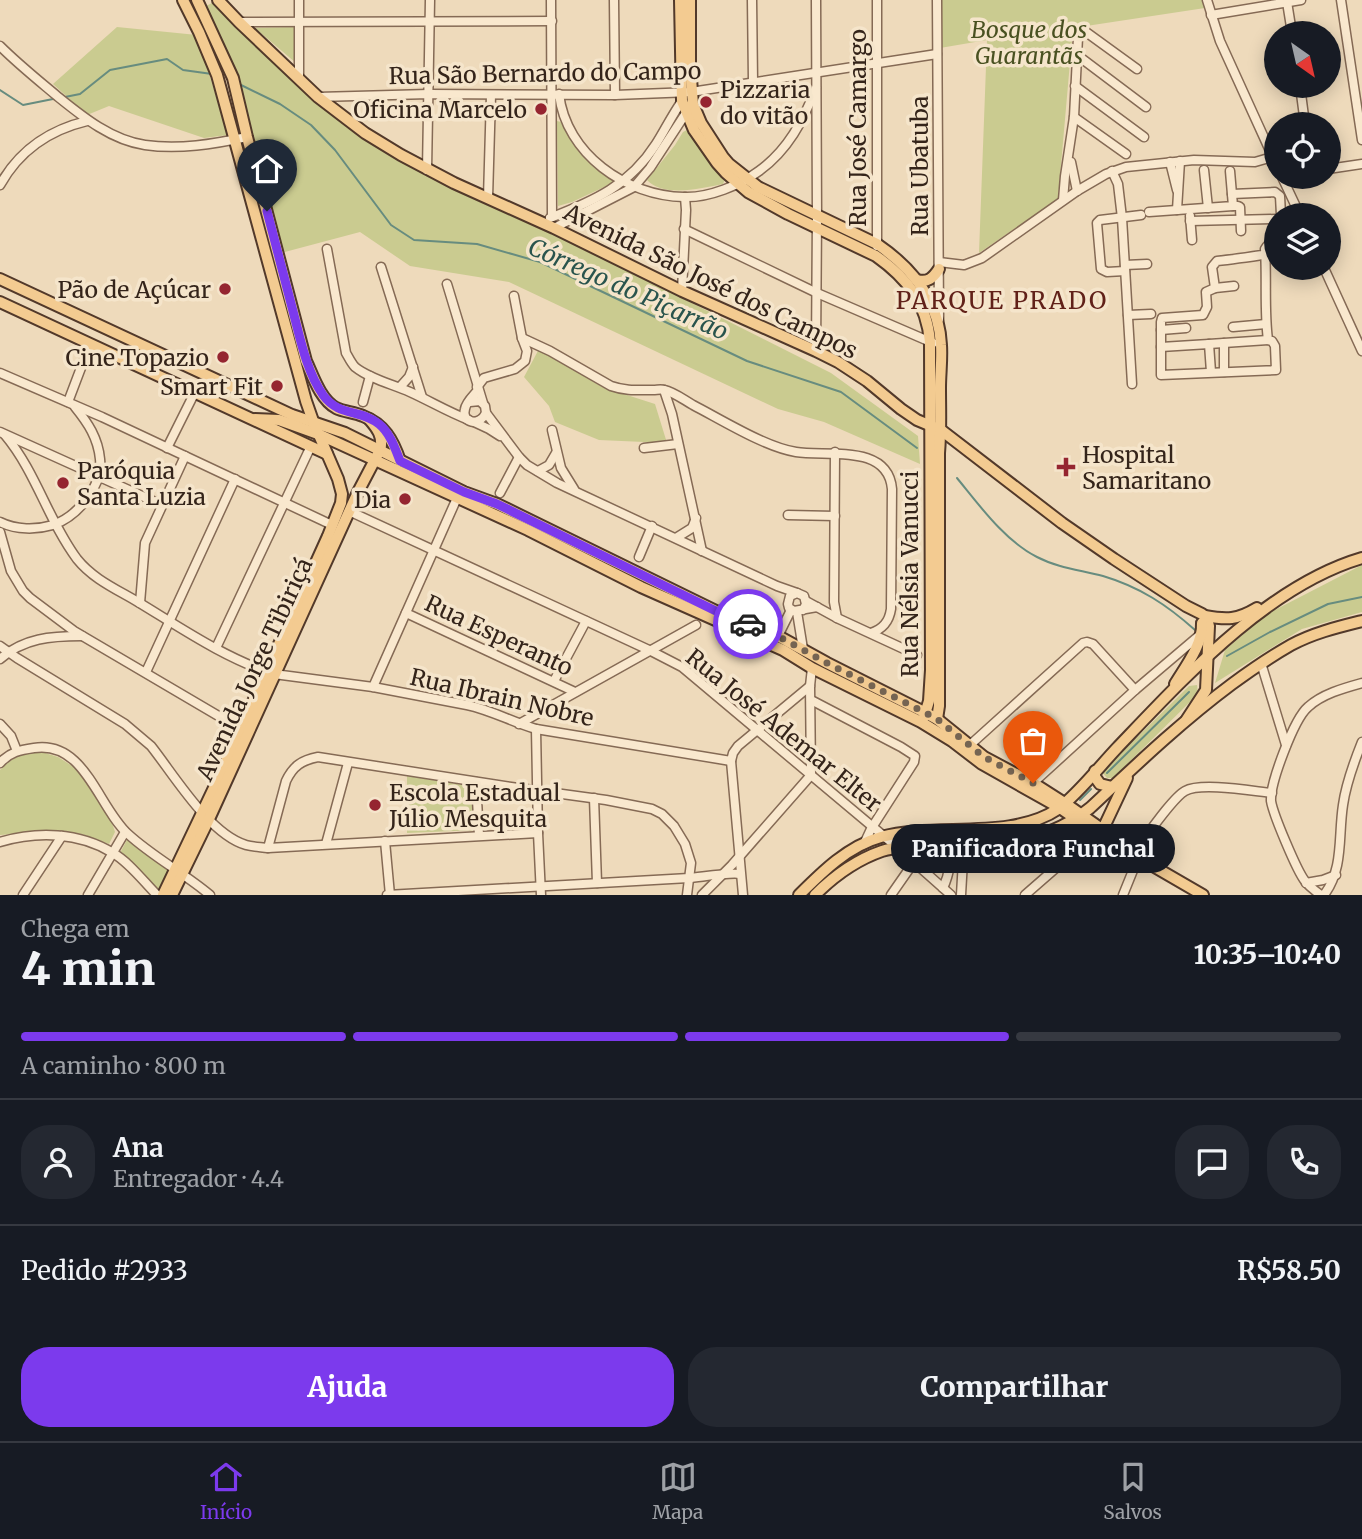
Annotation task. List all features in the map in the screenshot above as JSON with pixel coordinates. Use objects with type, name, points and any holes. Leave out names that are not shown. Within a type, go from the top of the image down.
[{"type":"main road","name":"Avenida São José dos Campos","points":[[218,0],[318,97],[365,133],[428,170],[541,222],[553,222],[682,291],[838,362],[867,381],[901,409],[941,430],[1062,523],[1205,616]]},
{"type":"main road","points":[[680,0],[686,113],[706,149],[726,173],[774,196],[817,222],[900,262],[917,279],[934,309],[939,331],[935,344]]},
{"type":"main road","points":[[690,0],[684,95],[742,181]]},
{"type":"main road","points":[[358,492],[338,479],[327,454],[324,437],[313,421],[292,355],[217,75],[184,2],[203,2],[233,78],[306,361],[322,393],[334,407],[376,422],[386,431],[400,461]]},
{"type":"main road","points":[[876,250],[919,300],[935,344]]},
{"type":"main road","points":[[917,279],[930,279],[939,266]]},
{"type":"main road","points":[[0,279],[292,415],[345,433],[720,613],[778,636],[803,649],[820,668],[914,707],[982,764],[1062,805]]},
{"type":"main road","points":[[0,302],[327,454]]},
{"type":"main road","points":[[87,343],[82,334],[88,324],[93,323]]},
{"type":"main road","name":"Rua Nélsia Vanucci","points":[[924,717],[932,670],[929,425],[935,344]]},
{"type":"main road","name":"Rua Nélsia Vanucci","points":[[935,344],[941,430],[937,719]]},
{"type":"main road","points":[[212,399],[220,392],[221,381]]},
{"type":"main road","points":[[306,400],[317,401],[322,393]]},
{"type":"main road","points":[[292,415],[303,408],[306,400]]},
{"type":"main road","points":[[255,419],[279,420],[324,437],[528,530],[641,587],[924,717],[937,719],[984,757],[1033,783],[1099,831],[1123,844],[1133,854],[1203,895]]},
{"type":"main road","points":[[369,419],[382,439],[380,450]]},
{"type":"main road","points":[[324,437],[334,433],[368,444]]},
{"type":"main road","points":[[939,453],[954,441]]},
{"type":"main road","name":"Avenida Jorge Tibiriçá","points":[[163,895],[179,871],[206,816],[270,673],[380,450]]},
{"type":"main road","name":"Avenida Jorge Tibiriçá","points":[[270,673],[341,503],[342,494],[338,479]]},
{"type":"main road","points":[[1205,616],[1235,619],[1318,575],[1359,558]]},
{"type":"main road","points":[[799,895],[833,863],[883,836],[1019,825],[1033,821],[1062,805],[1160,705],[1181,679],[1256,614],[1284,594]]},
{"type":"main road","name":"Avenida São José dos Campos","points":[[1186,606],[1200,620],[1202,634]]},
{"type":"main road","points":[[1187,719],[1206,690],[1209,626],[1205,616]]},
{"type":"main road","points":[[815,895],[839,873],[883,851],[1030,838],[1059,828],[1079,817],[1187,719],[1261,663],[1292,644],[1339,626],[1362,621]]},
{"type":"main road","points":[[1181,679],[1202,634]]},
{"type":"main road","points":[[778,636],[777,642],[783,650]]},
{"type":"main road","points":[[1181,679],[1196,681],[1206,690]]},
{"type":"main road","points":[[914,707],[923,702],[930,692]]},
{"type":"main road","points":[[1099,831],[1137,762]]},
{"type":"main road","points":[[1095,771],[1095,777],[1100,784],[1112,787]]},
{"type":"main road","points":[[1059,828],[1076,836],[1076,842],[1067,860]]},
{"type":"main road","points":[[951,843],[953,833],[962,829]]},
{"type":"main road","name":"Avenida Jorge Tibiriçá","points":[[172,895],[179,871]]},
{"type":"main road","points":[[825,895],[839,873]]},
{"type":"street","points":[[299,0],[299,79]]},
{"type":"street","points":[[428,170],[429,0]]},
{"type":"street","points":[[551,0],[556,94],[553,222]]},
{"type":"street","points":[[614,0],[615,95]]},
{"type":"street","points":[[752,0],[753,81]]},
{"type":"street","points":[[816,0],[816,351]]},
{"type":"street","name":"Rua José Camargo","points":[[876,250],[877,0]]},
{"type":"street","name":"Rua Ubatuba","points":[[937,0],[939,331]]},
{"type":"street","points":[[1207,0],[1220,41],[1264,139]]},
{"type":"street","points":[[1211,15],[1301,0]]},
{"type":"street","points":[[1341,0],[1362,139]]},
{"type":"street","points":[[1287,2],[1290,21]]},
{"type":"street","points":[[239,22],[552,22]]},
{"type":"street","points":[[1063,200],[1073,117],[1078,37],[1086,32],[1137,69]]},
{"type":"street","points":[[0,46],[87,121],[127,140],[144,145],[184,147],[247,136]]},
{"type":"street","name":"Rua São Bernardo do Campo","points":[[318,97],[429,94],[684,95],[753,81],[937,54]]},
{"type":"street","points":[[1077,54],[1146,107]]},
{"type":"street","points":[[1075,86],[1144,137]]},
{"type":"street","points":[[556,94],[565,122],[585,152],[601,167],[634,187],[685,197],[712,193],[742,181],[769,164],[788,145],[816,88]]},
{"type":"street","points":[[488,198],[491,95]]},
{"type":"street","points":[[553,222],[623,182],[636,170],[657,144],[684,95]]},
{"type":"street","points":[[553,222],[634,187],[650,168],[686,113]]},
{"type":"street","points":[[1073,117],[1126,154]]},
{"type":"street","points":[[0,185],[13,165],[30,147],[59,130],[87,121]]},
{"type":"street","points":[[1069,152],[1077,191]]},
{"type":"street","points":[[939,266],[964,265],[982,258],[1063,200],[1109,173],[1137,164],[1207,160],[1264,162]]},
{"type":"street","points":[[1177,210],[1180,161]]},
{"type":"street","points":[[1170,162],[1177,190]]},
{"type":"street","points":[[1341,167],[1362,164]]},
{"type":"street","points":[[1204,170],[1208,208]]},
{"type":"street","points":[[1230,171],[1233,206]]},
{"type":"street","points":[[1109,173],[1119,194],[1122,218],[1132,384]]},
{"type":"street","points":[[1232,194],[1275,192],[1280,196],[1280,203]]},
{"type":"street","points":[[682,291],[685,197]]},
{"type":"street","points":[[1147,264],[1107,272],[1101,269],[1096,226],[1100,220],[1177,210],[1238,206],[1241,231]]},
{"type":"street","points":[[1189,209],[1192,240]]},
{"type":"street","points":[[1190,221],[1264,219]]},
{"type":"street","points":[[684,229],[817,293],[935,344]]},
{"type":"street","points":[[327,249],[346,353],[354,365],[370,376],[422,397],[505,439]]},
{"type":"street","points":[[1215,288],[1213,263],[1242,259],[1264,251]]},
{"type":"street","points":[[381,267],[422,397]]},
{"type":"street","points":[[1268,280],[1268,340]]},
{"type":"street","points":[[1329,280],[1362,351]]},
{"type":"street","points":[[447,284],[486,413],[519,457],[556,483],[804,596],[778,636]]},
{"type":"street","points":[[1161,347],[1268,340],[1275,346],[1276,370],[1161,376],[1161,347],[1161,330],[1162,318],[1203,315],[1207,307],[1206,292],[1234,286]]},
{"type":"street","points":[[473,373],[484,378],[515,369],[525,361],[527,351],[514,296]]},
{"type":"street","points":[[1128,315],[1151,314]]},
{"type":"street","points":[[1233,327],[1266,324]]},
{"type":"street","points":[[1161,330],[1186,328]]},
{"type":"street","points":[[522,338],[611,386],[622,390],[664,390],[770,444],[797,452],[857,455],[884,469],[891,480],[892,599],[886,624],[871,633]]},
{"type":"street","points":[[70,404],[87,343]]},
{"type":"street","points":[[1224,343],[1224,372]]},
{"type":"street","points":[[1209,344],[1211,372]]},
{"type":"street","points":[[400,387],[413,367]]},
{"type":"street","points":[[0,373],[102,417],[332,525]]},
{"type":"street","points":[[363,402],[370,376]]},
{"type":"street","points":[[484,378],[467,405],[464,415],[471,421],[482,420],[486,413]]},
{"type":"street","points":[[664,390],[672,414],[702,551]]},
{"type":"street","points":[[167,448],[195,392]]},
{"type":"street","points":[[451,413],[477,400],[483,404]]},
{"type":"street","points":[[672,414],[686,401]]},
{"type":"street","points":[[0,522],[18,528],[56,524],[85,502],[92,492],[99,477],[100,461],[94,435],[70,404]]},
{"type":"street","points":[[94,435],[102,417]]},
{"type":"street","points":[[552,430],[556,453],[565,477],[575,491]]},
{"type":"street","points":[[2,433],[162,505]]},
{"type":"street","name":"Rua Ibrain Nobre","points":[[2,433],[27,466],[69,548],[84,567],[104,583],[216,648],[270,673],[373,687],[480,708],[536,729],[731,761]]},
{"type":"street","points":[[644,448],[678,444]]},
{"type":"street","points":[[216,648],[311,446]]},
{"type":"street","points":[[27,466],[29,458],[39,450]]},
{"type":"street","points":[[835,452],[834,602],[837,618]]},
{"type":"street","points":[[538,471],[549,465],[556,453]]},
{"type":"street","points":[[140,603],[145,543],[185,456]]},
{"type":"street","points":[[500,493],[519,457]]},
{"type":"street","points":[[146,672],[235,479]]},
{"type":"street","points":[[373,687],[457,498]]},
{"type":"street","name":"Rua José Ademar Elter","points":[[349,511],[682,667],[951,895]]},
{"type":"street","points":[[788,515],[835,516]]},
{"type":"street","points":[[676,538],[692,528],[696,518]]},
{"type":"street","points":[[639,557],[652,526]]},
{"type":"street","points":[[0,532],[11,571],[30,598],[83,636],[244,730]]},
{"type":"street","points":[[777,586],[797,607],[819,609],[917,655]]},
{"type":"street","points":[[797,593],[790,596],[797,607],[803,649]]},
{"type":"street","points":[[819,609],[834,602]]},
{"type":"street","name":"Rua Esperanto","points":[[406,613],[575,692]]},
{"type":"street","points":[[49,637],[57,629],[59,620]]},
{"type":"street","points":[[554,681],[586,621]]},
{"type":"street","points":[[886,624],[888,640]]},
{"type":"street","points":[[519,724],[695,625]]},
{"type":"street","points":[[1033,783],[1135,690],[1202,634]]},
{"type":"street","points":[[0,659],[28,642],[49,637],[83,636]]},
{"type":"street","points":[[970,745],[1083,643],[1093,644],[1135,690]]},
{"type":"street","points":[[0,646],[141,736],[219,830],[246,845],[268,848],[538,834]]},
{"type":"street","points":[[1261,663],[1286,745]]},
{"type":"street","points":[[1165,664],[1175,665],[1181,679]]},
{"type":"street","points":[[743,895],[731,761],[735,750],[810,687],[820,668]]},
{"type":"street","points":[[1362,682],[1342,688],[1310,705],[1297,720],[1286,745],[1272,793],[1277,820],[1302,877],[1322,895],[1332,884],[1335,875],[1343,805],[1362,741]]},
{"type":"street","points":[[702,895],[811,775],[810,687]]},
{"type":"street","points":[[811,700],[913,753],[915,759],[864,844]]},
{"type":"street","points":[[0,724],[11,736],[17,751]]},
{"type":"street","points":[[536,729],[541,891]]},
{"type":"street","points":[[0,763],[17,751],[47,747],[74,761],[88,775],[107,809],[125,832],[210,895]]},
{"type":"street","points":[[268,848],[291,771],[306,759],[317,757],[652,809],[662,814],[674,826],[685,844],[691,863],[687,895]]},
{"type":"street","points":[[326,844],[348,762]]},
{"type":"street","points":[[476,782],[479,835]]},
{"type":"street","points":[[1123,895],[1133,854],[1186,789],[1206,787],[1272,793]]},
{"type":"street","points":[[594,798],[597,883]]},
{"type":"street","points":[[1025,895],[1099,831]]},
{"type":"street","points":[[88,895],[125,832]]},
{"type":"street","points":[[0,842],[21,836],[46,834],[70,836],[95,844],[114,853],[157,895]]},
{"type":"street","points":[[23,895],[62,836]]},
{"type":"street","points":[[385,841],[388,895],[541,891],[597,883],[689,878],[733,872],[740,874]]},
{"type":"street","points":[[943,888],[951,860],[951,843]]},
{"type":"street","points":[[961,895],[964,843]]},
{"type":"street","points":[[894,893],[914,862]]},
{"type":"street","points":[[1306,883],[1335,875]]},
{"type":"green space","name":"Bosque dos Guarantãs","points":[[939,0],[1204,0],[1205,8],[1073,28],[1058,199],[979,253],[987,40],[940,48]]},
{"type":"green space","points":[[216,1],[311,97],[427,170],[831,373],[918,436],[920,464],[824,422],[778,409],[509,282],[410,266],[360,232],[281,253],[233,72],[204,7]]},
{"type":"green space","points":[[117,27],[197,35],[228,135],[204,138],[109,106],[87,115],[53,84]]},
{"type":"green space","points":[[295,27],[296,63],[255,28]]},
{"type":"green space","points":[[557,121],[561,122],[584,155],[615,182],[558,206]]},
{"type":"green space","points":[[687,130],[691,131],[704,153],[725,179],[723,184],[673,190],[654,186],[647,180]]},
{"type":"green space","points":[[539,349],[602,387],[655,404],[667,443],[599,440],[555,422],[549,406],[524,377]]},
{"type":"green space","points":[[1362,565],[1362,612],[1302,629],[1215,683],[1225,650],[1267,614]]},
{"type":"green space","points":[[1197,685],[1198,694],[1113,778],[1107,778],[1102,772],[1189,686]]},
{"type":"green space","points":[[42,752],[58,757],[77,769],[112,823],[115,832],[109,844],[82,834],[54,831],[0,835],[0,770],[19,756]]},
{"type":"green space","points":[[407,776],[475,787],[478,830],[407,833]]},
{"type":"green space","points":[[128,838],[140,850],[171,870],[160,893],[120,853]]},
{"type":"waterway","name":"Córrego do Piçarrão","points":[[65,97],[80,94],[110,70],[167,59],[183,70],[212,74]]},
{"type":"waterway","name":"Córrego do Piçarrão","points":[[239,84],[280,104],[311,125],[335,150],[391,225],[414,240],[477,244],[540,262],[747,361],[841,392],[917,448]]},
{"type":"waterway","name":"Córrego do Piçarrão","points":[[0,90],[23,105],[53,99]]},
{"type":"waterway","name":"Córrego do Piçarrão","points":[[957,478],[993,522],[1025,550],[1053,564],[1103,576],[1141,591],[1195,630]]},
{"type":"waterway","name":"Córrego do Piçarrão","points":[[1227,656],[1328,604],[1362,597]]},
{"type":"waterway","points":[[1107,773],[1189,692]]},
{"type":"waterway","points":[[1080,800],[1091,789]]},
{"type":"way so far","points":[[748,624],[778,636],[937,719],[984,757],[1033,783]]},
{"type":"place","name":"Pizzaria do vitão","points":[[706,102]]},
{"type":"place","name":"Oficina Marcelo","points":[[541,109]]},
{"type":"place","name":"Pão de Açúcar","points":[[225,289]]},
{"type":"place","name":"Cine Topazio","points":[[223,357]]},
{"type":"place","name":"Smart Fit","points":[[277,386]]},
{"type":"place","name":"Hospital Samaritano","points":[[1066,467]]},
{"type":"place","name":"Paróquia Santa Luzia","points":[[63,483]]},
{"type":"place","name":"Dia","points":[[405,499]]},
{"type":"place","name":"Panificadora Funchal","points":[[1033,783]]},
{"type":"place","name":"Escola Estadual Júlio Mesquita","points":[[375,805]]},
{"type":"district","name":"PARQUE PRADO","points":[[1002,300]]},
{"type":"route","points":[[267,211],[306,361],[322,393],[334,407],[365,416],[382,426],[400,461],[464,492],[497,504],[720,613],[748,624]]}]
